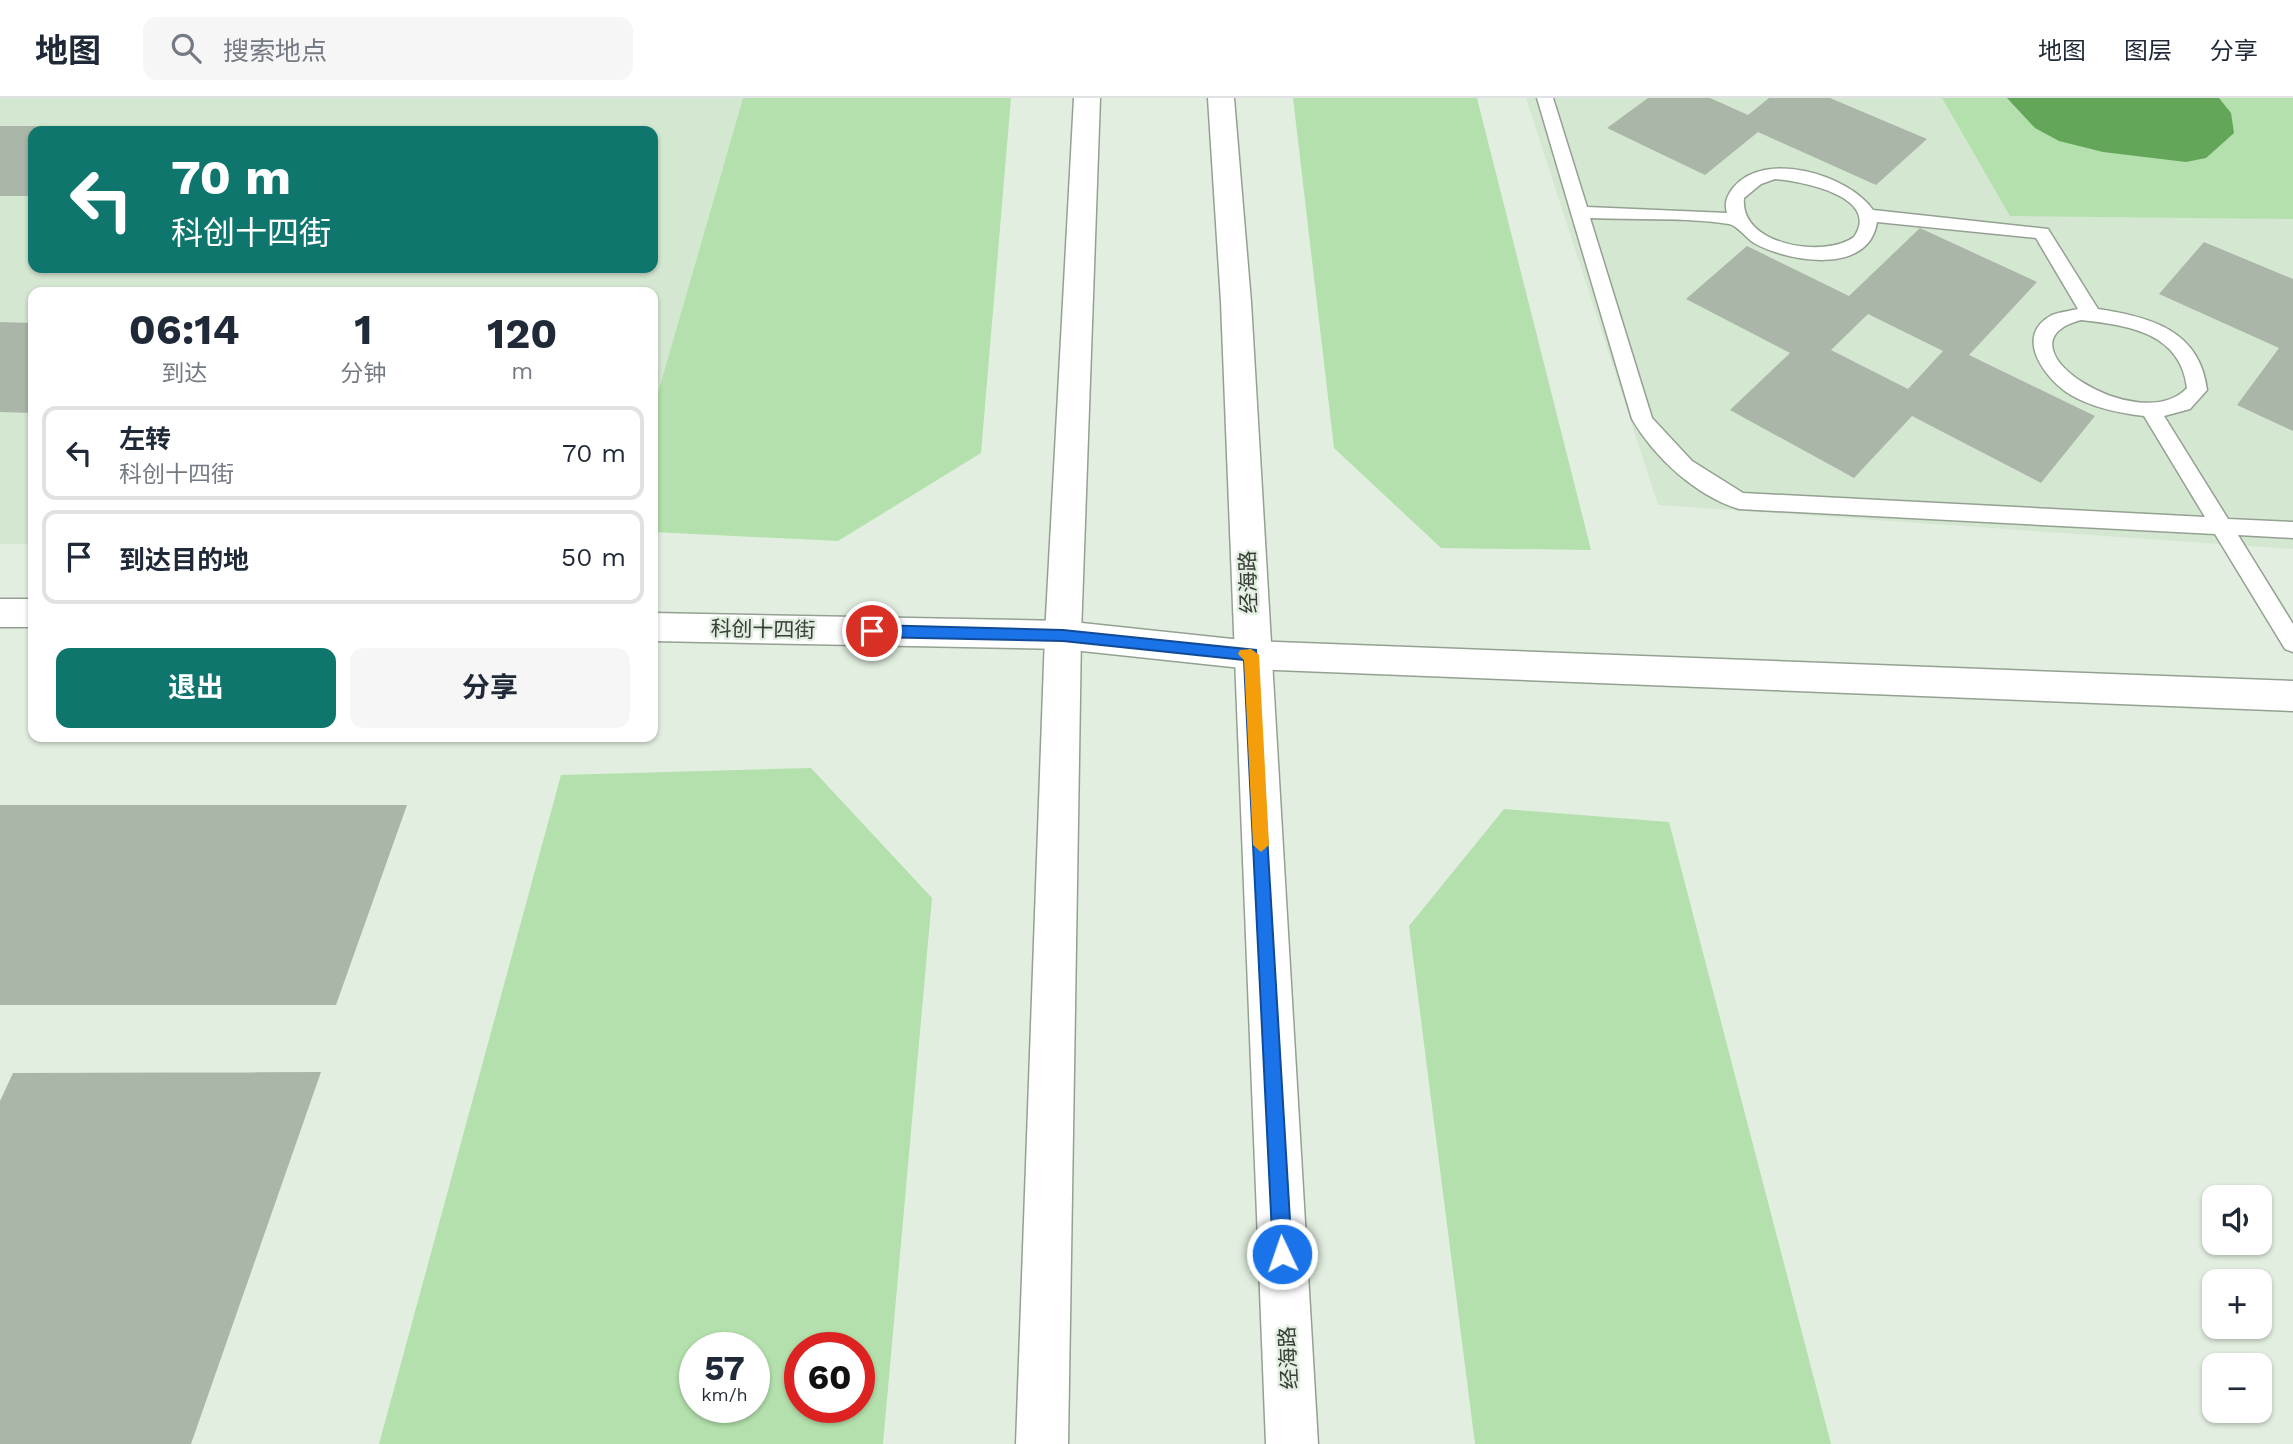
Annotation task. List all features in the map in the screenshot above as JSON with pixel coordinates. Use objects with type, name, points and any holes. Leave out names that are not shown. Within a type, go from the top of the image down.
[{"type":"main road","points":[[1042,1444],[1063,635],[1087,98]]},
{"type":"main road","name":"经海路","points":[[1221,98],[1236,302],[1251,655],[1292,1444]]},
{"type":"main road","points":[[0,612],[28,613]]},
{"type":"main road","name":"科创十四街","points":[[658,626],[1063,635],[1251,655],[2293,696]]},
{"type":"lane","points":[[1545,98],[1642,419],[1665,451],[1708,485],[1739,501],[2293,530]]},
{"type":"lane","points":[[1774,174],[1799,175],[1825,181],[1847,192],[1863,207],[1867,215],[1869,223],[1866,237],[1852,248],[1829,254],[1802,253],[1776,246],[1753,234],[1738,219],[1733,203],[1738,189],[1752,179],[1774,174]]},
{"type":"lane","points":[[1581,212],[1738,219]]},
{"type":"lane","points":[[1867,215],[2042,233],[2091,314]]},
{"type":"lane","points":[[2091,314],[2138,323],[2166,336],[2187,354],[2198,373],[2197,390],[2184,404],[2150,410],[2131,410],[2100,401],[2072,386],[2052,368],[2043,349],[2045,332],[2058,320],[2091,314]]},
{"type":"lane","points":[[2150,410],[2293,643]]},
{"type":"shaded area","points":[[0,98],[743,98],[658,393],[658,287],[28,287],[28,544],[0,544]]},
{"type":"shaded area","points":[[743,98],[1011,98],[981,453],[838,541],[658,532],[658,393]]},
{"type":"shaded area","points":[[1293,98],[1477,98],[1591,550],[1441,548],[1334,448]]},
{"type":"shaded area","points":[[1526,98],[2293,98],[2293,549],[1658,505]]},
{"type":"shaded area","points":[[1942,98],[2293,98],[2293,219],[2010,216]]},
{"type":"shaded area","points":[[2007,98],[2219,98],[2231,113],[2234,133],[2206,158],[2186,162],[2103,152],[2059,141],[2035,128]]},
{"type":"shaded area","points":[[811,768],[932,898],[883,1444],[379,1444],[561,775]]},
{"type":"shaded area","points":[[1504,809],[1669,822],[1831,1444],[1475,1444],[1409,926]]},
{"type":"building","points":[[1648,98],[1710,98],[1748,115],[1769,98],[1830,98],[1927,139],[1876,185],[1758,132],[1705,175],[1607,128]]},
{"type":"building","points":[[0,126],[28,126],[28,196],[0,196]]},
{"type":"building","points":[[1920,228],[2037,282],[1969,355],[2095,416],[2041,483],[1912,416],[1854,478],[1730,410],[1790,353],[1686,299],[1747,246],[1849,296]],"holes":[[[1868,314],[1943,351],[1908,389],[1831,350]]]},
{"type":"building","points":[[2204,242],[2293,279],[2293,431],[2237,405],[2279,348],[2159,294]]},
{"type":"building","points":[[0,322],[28,323],[28,413],[0,412]]},
{"type":"building","points":[[0,805],[407,805],[336,1005],[0,1005]]},
{"type":"building","points":[[321,1072],[191,1444],[0,1444],[0,1101],[13,1073]]},
{"type":"slow traffic","points":[[1246,654],[1251,655],[1261,845]]},
{"type":"route","points":[[872,631],[1063,635],[1251,655],[1282,1254]]}]
